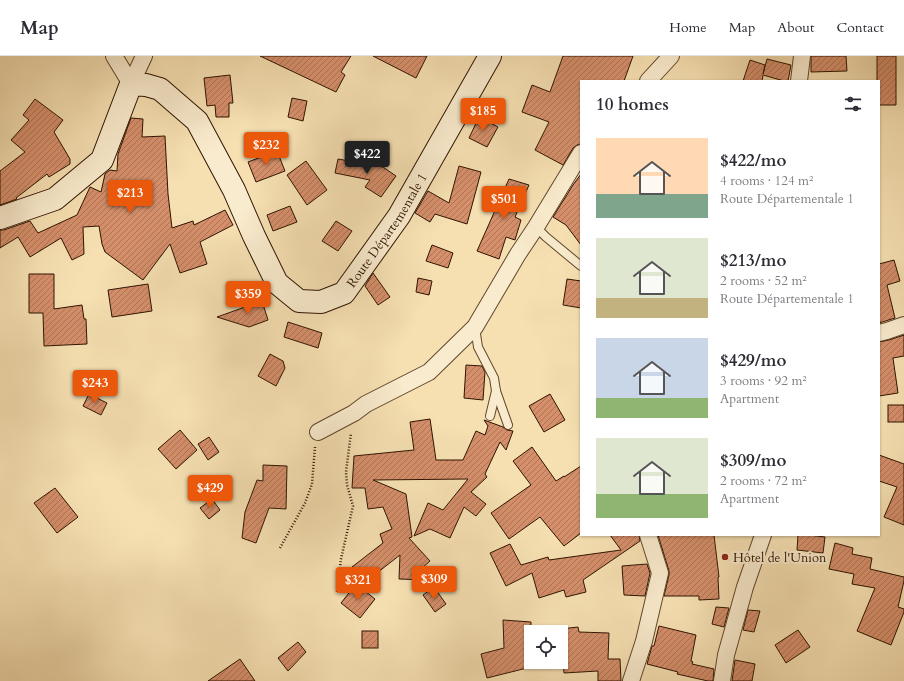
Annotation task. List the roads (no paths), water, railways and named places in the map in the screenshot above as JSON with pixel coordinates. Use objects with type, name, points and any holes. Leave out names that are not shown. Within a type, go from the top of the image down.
[{"type":"main road","name":"Route Départementale 1","points":[[132,84],[146,85],[160,89],[197,121],[234,190],[277,283],[300,301],[321,302],[344,293],[399,216],[489,56]]},
{"type":"main road","points":[[0,218],[55,199],[102,160],[132,84]]},
{"type":"street","points":[[114,56],[132,84]]},
{"type":"street","points":[[132,84],[144,56]]},
{"type":"street","points":[[649,80],[671,56]]},
{"type":"street","points":[[799,80],[802,56]]},
{"type":"street","points":[[318,432],[354,413],[366,404],[429,372],[474,327],[580,155]]},
{"type":"street","points":[[880,332],[904,325]]},
{"type":"street","points":[[631,681],[644,641],[660,573],[648,536]]},
{"type":"street","points":[[722,681],[728,648],[745,587],[763,536]]},
{"type":"lane","points":[[536,227],[580,265]]},
{"type":"lane","points":[[474,327],[478,348],[494,378],[496,391],[508,425]]},
{"type":"lane","points":[[490,416],[496,391]]},
{"type":"place","name":"Hôtel de l'Union","points":[[725,557]]}]
